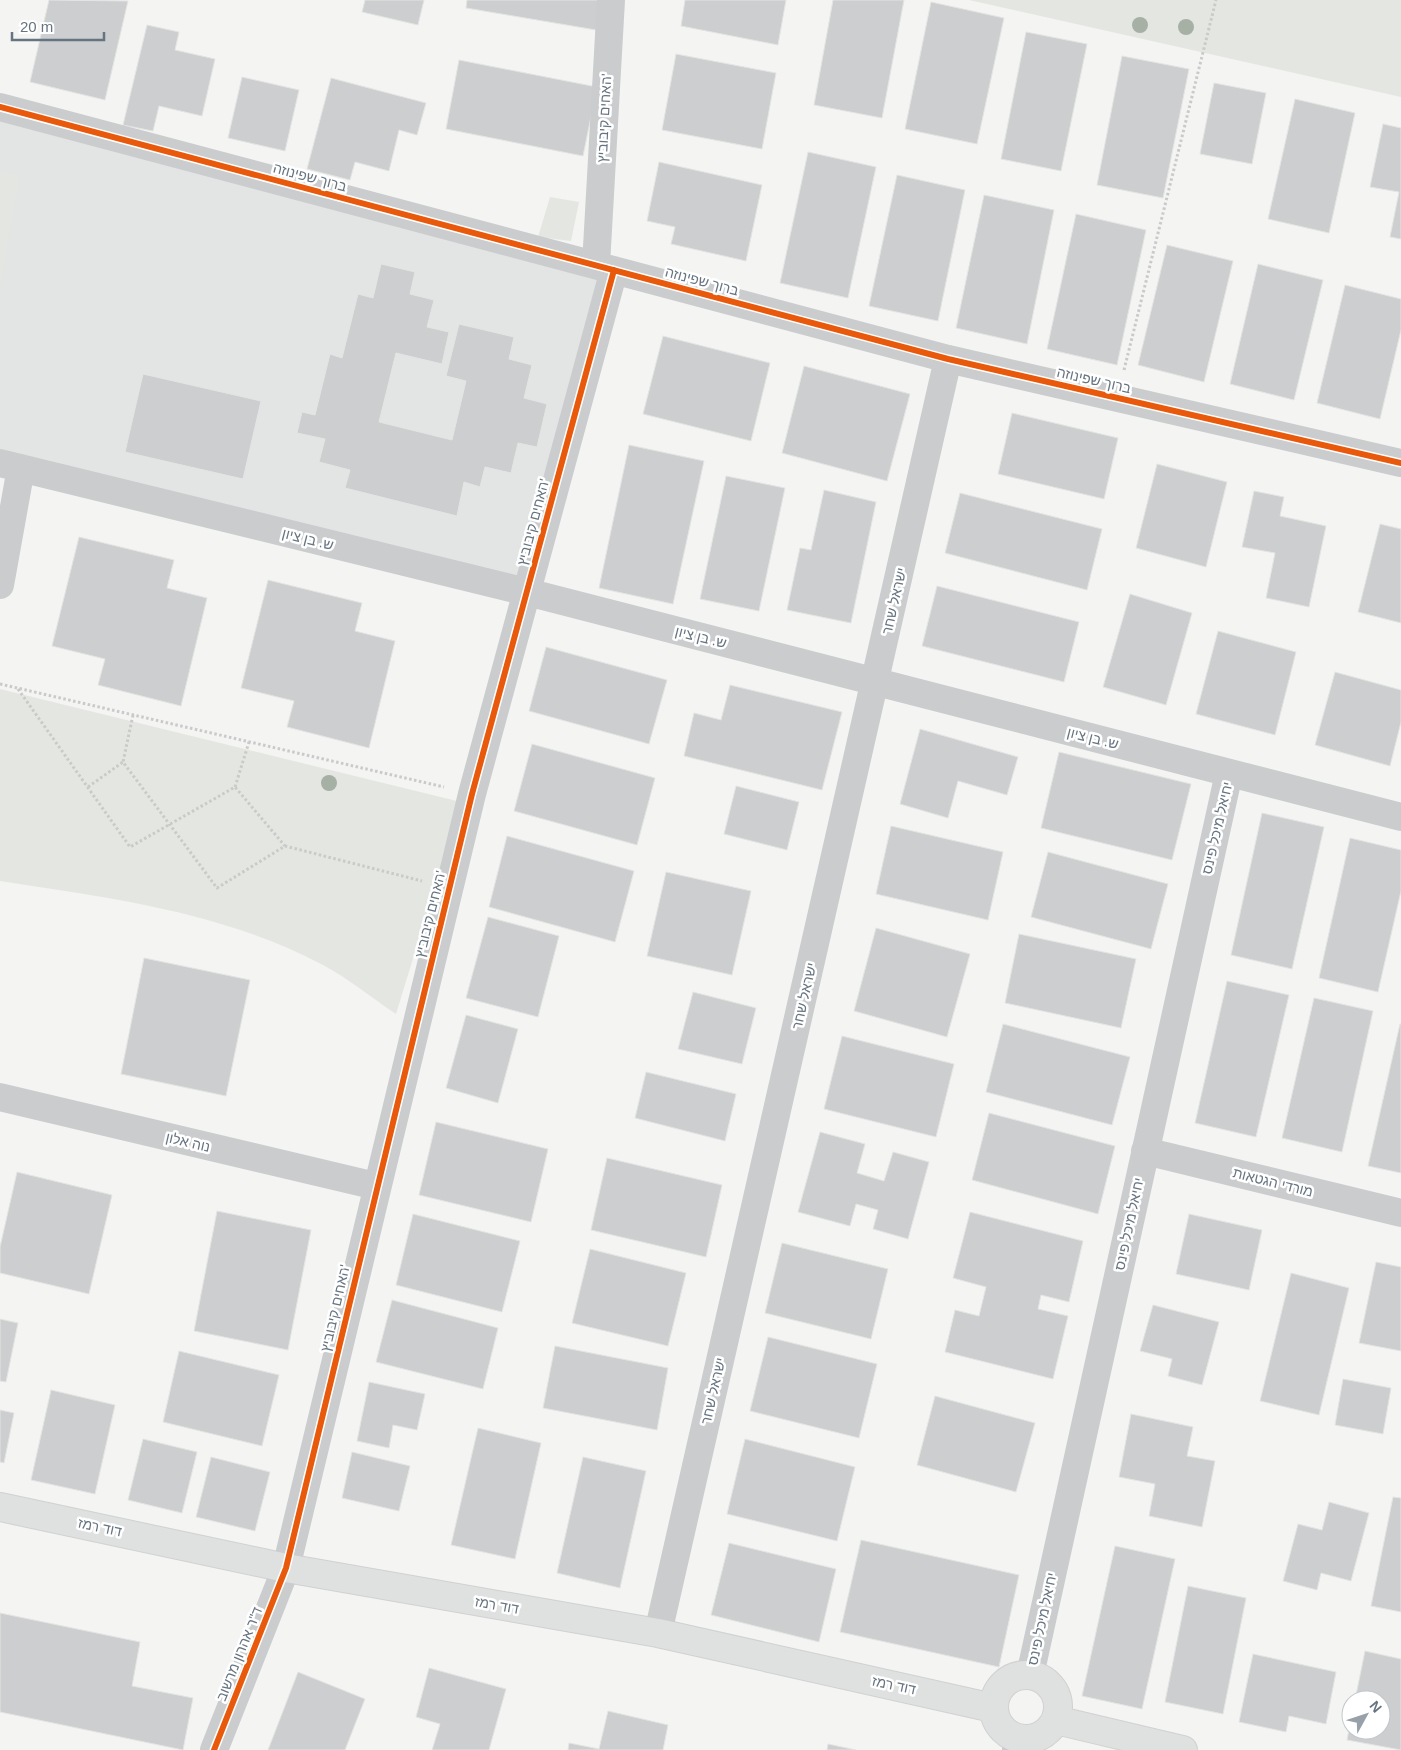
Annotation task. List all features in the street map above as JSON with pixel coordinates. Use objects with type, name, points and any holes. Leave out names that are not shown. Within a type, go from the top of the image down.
[{"type":"street","name":"האחים קיבוביץ'","points":[[286,1568],[376,1186],[472,794],[527,592],[605,268],[611,0]]},
{"type":"street","name":"ברוך שפינוזה","points":[[0,107],[948,359],[1401,463]]},
{"type":"street","name":"ישראל שחר","points":[[658,1633],[948,359]]},
{"type":"street","name":"ש. בן ציון","points":[[11,465],[527,592],[1401,817]]},
{"type":"street","points":[[0,586],[11,465]]},
{"type":"street","name":"יחיאל מיכל פינס","points":[[1030,1674],[1229,773]]},
{"type":"street","name":"נוה אלון","points":[[0,1097],[376,1186]]},
{"type":"street","name":"מורדי הגטאות","points":[[1146,1151],[1401,1213]]},
{"type":"street","name":"דוד רמז","points":[[0,1507],[286,1568],[658,1633],[993,1708]]},
{"type":"street","name":"ד\"ר אהרון מרשוב","points":[[214,1750],[286,1568]]},
{"type":"street","points":[[1030,1674],[1040,1677],[1054,1691],[1058,1701],[1056,1720],[1049,1730],[1040,1736],[1018,1744],[1000,1728],[993,1708],[1000,1687],[1008,1679],[1030,1674]]},
{"type":"street","points":[[1056,1720],[1184,1750]]},
{"type":"path","points":[[1117,398],[1216,0]]},
{"type":"path","points":[[0,684],[472,794]]},
{"type":"path","points":[[18,688],[130,847],[235,787],[250,742]]},
{"type":"path","points":[[88,787],[123,762],[133,715]]},
{"type":"path","points":[[123,762],[217,888],[284,846]]},
{"type":"path","points":[[235,787],[284,846],[449,888]]},
{"type":"shaded area","points":[[969,0],[1401,0],[1401,97]]},
{"type":"shaded area","points":[[0,117],[605,278],[521,586],[0,452]]},
{"type":"shaded area","points":[[0,172],[19,176],[0,287]]},
{"type":"shaded area","points":[[550,197],[579,202],[571,241],[538,237]]},
{"type":"shaded area","points":[[0,689],[461,802],[396,1014],[333,970],[285,947],[246,932],[206,920],[125,901],[0,881]]},
{"type":"building","points":[[49,0],[128,1],[105,100],[30,82]]},
{"type":"building","points":[[365,0],[424,0],[418,25],[362,12]]},
{"type":"building","points":[[467,0],[601,0],[596,30],[466,8]]},
{"type":"building","points":[[685,0],[786,0],[778,45],[681,26]]},
{"type":"building","points":[[833,0],[904,0],[882,118],[814,105]]},
{"type":"building","points":[[931,2],[1004,18],[977,144],[905,129]]},
{"type":"building","points":[[147,25],[179,32],[175,50],[215,59],[202,116],[159,106],[153,131],[123,125]]},
{"type":"building","points":[[1026,32],[1087,44],[1061,171],[1001,159]]},
{"type":"building","points":[[676,54],[776,73],[762,149],[662,130]]},
{"type":"building","points":[[1122,56],[1189,69],[1163,198],[1097,185]]},
{"type":"building","points":[[459,60],[597,87],[583,156],[446,129]]},
{"type":"building","points":[[242,77],[299,90],[285,151],[228,138]]},
{"type":"building","points":[[331,78],[426,103],[417,135],[399,130],[389,171],[355,162],[350,180],[307,169]]},
{"type":"building","points":[[1214,83],[1266,93],[1252,164],[1200,154]]},
{"type":"building","points":[[1295,99],[1355,113],[1329,233],[1268,219]]},
{"type":"building","points":[[1383,124],[1401,128],[1401,239],[1390,237],[1399,192],[1370,187]]},
{"type":"building","points":[[808,152],[876,167],[848,298],[780,283]]},
{"type":"building","points":[[659,162],[762,185],[746,261],[671,244],[675,227],[647,221]]},
{"type":"building","points":[[897,175],[965,190],[938,321],[869,306]]},
{"type":"building","points":[[984,195],[1054,210],[1027,344],[956,328]]},
{"type":"building","points":[[1076,214],[1146,230],[1117,365],[1047,349]]},
{"type":"building","points":[[1167,245],[1233,261],[1204,382],[1138,365]]},
{"type":"building","points":[[381,264],[415,272],[410,294],[434,300],[427,327],[449,332],[442,364],[396,353],[379,422],[452,440],[466,381],[446,376],[459,324],[514,337],[509,359],[532,365],[524,398],[547,404],[537,447],[518,443],[511,473],[485,467],[480,487],[464,482],[457,516],[345,488],[350,470],[319,462],[325,439],[297,433],[302,412],[315,415],[330,354],[342,358],[358,294],[373,298]]},
{"type":"building","points":[[1258,264],[1323,280],[1294,400],[1230,384]]},
{"type":"building","points":[[1345,285],[1401,299],[1401,330],[1380,419],[1317,403]]},
{"type":"building","points":[[663,336],[770,363],[751,441],[643,414]]},
{"type":"building","points":[[804,366],[910,394],[887,481],[782,453]]},
{"type":"building","points":[[143,374],[261,401],[243,479],[125,452]]},
{"type":"building","points":[[1012,413],[1118,438],[1104,499],[998,474]]},
{"type":"building","points":[[629,445],[704,461],[673,604],[599,588]]},
{"type":"building","points":[[1157,464],[1227,482],[1206,567],[1136,548]]},
{"type":"building","points":[[726,476],[785,488],[759,611],[700,599]]},
{"type":"building","points":[[824,490],[876,502],[851,623],[787,610],[800,548],[811,550]]},
{"type":"building","points":[[1254,491],[1284,497],[1280,516],[1326,526],[1309,607],[1266,598],[1275,553],[1242,547]]},
{"type":"building","points":[[960,493],[1102,529],[1087,590],[945,553]]},
{"type":"building","points":[[1380,524],[1401,529],[1401,623],[1358,612]]},
{"type":"building","points":[[79,537],[174,560],[167,588],[207,598],[181,706],[98,685],[105,659],[52,646]]},
{"type":"building","points":[[268,580],[362,603],[355,631],[395,641],[369,748],[287,727],[294,701],[241,688]]},
{"type":"building","points":[[937,586],[1079,622],[1064,682],[922,646]]},
{"type":"building","points":[[1130,594],[1192,613],[1166,705],[1103,687]]},
{"type":"building","points":[[1218,631],[1296,652],[1275,735],[1196,714]]},
{"type":"building","points":[[546,647],[667,680],[649,744],[529,711]]},
{"type":"building","points":[[1335,672],[1401,690],[1401,722],[1390,766],[1315,745]]},
{"type":"building","points":[[730,685],[842,712],[822,790],[684,756],[694,713],[721,720]]},
{"type":"building","points":[[920,729],[1018,757],[1007,795],[958,781],[948,818],[900,804]]},
{"type":"building","points":[[532,744],[655,778],[637,845],[514,811]]},
{"type":"building","points":[[1059,752],[1191,784],[1172,860],[1041,828]]},
{"type":"building","points":[[736,786],[799,802],[787,850],[724,834]]},
{"type":"building","points":[[1262,813],[1324,827],[1292,969],[1231,955]]},
{"type":"building","points":[[891,826],[1003,852],[988,920],[876,894]]},
{"type":"building","points":[[507,836],[634,871],[615,942],[489,907]]},
{"type":"building","points":[[1350,838],[1401,850],[1401,891],[1378,992],[1319,978]]},
{"type":"building","points":[[1048,852],[1168,884],[1151,949],[1031,917]]},
{"type":"building","points":[[666,872],[751,891],[732,975],[647,956]]},
{"type":"building","points":[[488,917],[559,936],[538,1017],[466,998]]},
{"type":"building","points":[[876,928],[970,954],[947,1037],[854,1011]]},
{"type":"building","points":[[1019,934],[1136,959],[1121,1028],[1005,1003]]},
{"type":"building","points":[[144,958],[250,980],[226,1096],[121,1074]]},
{"type":"building","points":[[1227,981],[1289,995],[1256,1137],[1195,1123]]},
{"type":"building","points":[[693,992],[756,1008],[742,1064],[678,1049]]},
{"type":"building","points":[[1314,998],[1373,1011],[1342,1152],[1282,1138]]},
{"type":"building","points":[[466,1015],[518,1029],[498,1103],[446,1088]]},
{"type":"building","points":[[1003,1024],[1130,1057],[1112,1125],[986,1092]]},
{"type":"building","points":[[1401,1024],[1401,1173],[1368,1166]]},
{"type":"building","points":[[842,1036],[954,1064],[936,1137],[824,1109]]},
{"type":"building","points":[[646,1072],[736,1094],[725,1141],[635,1118]]},
{"type":"building","points":[[989,1113],[1115,1146],[1098,1214],[972,1180]]},
{"type":"building","points":[[436,1122],[548,1149],[531,1222],[419,1195]]},
{"type":"building","points":[[820,1132],[865,1144],[857,1173],[884,1181],[893,1152],[929,1162],[908,1239],[873,1229],[878,1210],[856,1204],[850,1226],[798,1212]]},
{"type":"building","points":[[607,1158],[722,1185],[706,1257],[591,1230]]},
{"type":"building","points":[[17,1172],[112,1195],[89,1294],[0,1273],[0,1247]]},
{"type":"building","points":[[217,1211],[311,1230],[288,1350],[194,1331]]},
{"type":"building","points":[[970,1212],[1083,1241],[1069,1302],[1041,1295],[1038,1309],[1068,1316],[1053,1379],[945,1352],[955,1310],[979,1316],[986,1287],[953,1278]]},
{"type":"building","points":[[413,1214],[520,1241],[502,1312],[396,1285]]},
{"type":"building","points":[[1189,1214],[1262,1230],[1249,1290],[1176,1274]]},
{"type":"building","points":[[782,1243],[888,1269],[871,1339],[765,1313]]},
{"type":"building","points":[[590,1249],[686,1273],[668,1346],[572,1323]]},
{"type":"building","points":[[1376,1262],[1401,1267],[1401,1351],[1359,1343]]},
{"type":"building","points":[[1291,1273],[1349,1288],[1319,1415],[1260,1401]]},
{"type":"building","points":[[392,1300],[498,1328],[483,1389],[376,1362]]},
{"type":"building","points":[[1153,1305],[1219,1322],[1202,1385],[1168,1376],[1172,1359],[1140,1351]]},
{"type":"building","points":[[0,1319],[18,1323],[6,1382],[0,1381]]},
{"type":"building","points":[[768,1337],[877,1364],[859,1438],[750,1411]]},
{"type":"building","points":[[555,1346],[668,1368],[657,1430],[543,1408]]},
{"type":"building","points":[[179,1351],[279,1375],[262,1446],[163,1422]]},
{"type":"building","points":[[1343,1379],[1391,1388],[1383,1434],[1335,1425]]},
{"type":"building","points":[[369,1382],[425,1394],[417,1430],[393,1425],[389,1448],[357,1441]]},
{"type":"building","points":[[51,1390],[115,1405],[95,1494],[31,1480]]},
{"type":"building","points":[[935,1396],[1035,1423],[1016,1492],[917,1465]]},
{"type":"building","points":[[0,1410],[14,1413],[4,1463],[0,1462]]},
{"type":"building","points":[[1131,1414],[1193,1427],[1187,1456],[1215,1461],[1202,1527],[1149,1516],[1155,1484],[1119,1477]]},
{"type":"building","points":[[478,1428],[541,1443],[515,1559],[451,1545]]},
{"type":"building","points":[[143,1439],[197,1452],[182,1513],[128,1500]]},
{"type":"building","points":[[745,1439],[855,1467],[837,1541],[727,1514]]},
{"type":"building","points":[[352,1452],[410,1466],[399,1511],[342,1498]]},
{"type":"building","points":[[211,1457],[270,1472],[255,1531],[196,1517]]},
{"type":"building","points":[[583,1457],[646,1471],[620,1588],[557,1573]]},
{"type":"building","points":[[1393,1497],[1401,1498],[1401,1612],[1371,1606]]},
{"type":"building","points":[[1329,1502],[1369,1513],[1351,1581],[1321,1573],[1317,1590],[1283,1581],[1298,1524],[1322,1530]]},
{"type":"building","points":[[861,1540],[1019,1575],[999,1667],[840,1632]]},
{"type":"building","points":[[729,1543],[836,1569],[819,1642],[711,1615]]},
{"type":"building","points":[[1115,1546],[1175,1559],[1142,1709],[1082,1696]]},
{"type":"building","points":[[1188,1586],[1246,1598],[1223,1714],[1165,1702]]},
{"type":"building","points":[[0,1613],[140,1642],[132,1686],[193,1698],[183,1750],[0,1712]]},
{"type":"building","points":[[1365,1651],[1401,1659],[1401,1750],[1347,1740],[1391,1740],[1391,1690],[1357,1690]]},
{"type":"building","points":[[1253,1654],[1336,1672],[1326,1724],[1289,1716],[1286,1732],[1239,1722]]},
{"type":"building","points":[[429,1668],[506,1689],[489,1750],[432,1750],[440,1724],[416,1717]]},
{"type":"building","points":[[298,1672],[365,1699],[345,1750],[268,1750]]},
{"type":"building","points":[[608,1711],[668,1725],[663,1750],[568,1750],[569,1743],[599,1749]]},
{"type":"building","points":[[828,1744],[856,1750],[827,1750]]},
{"type":"cycle path","points":[[0,107],[948,359],[1401,463]]},
{"type":"cycle path","points":[[214,1750],[286,1568],[472,794],[614,270]]}]
